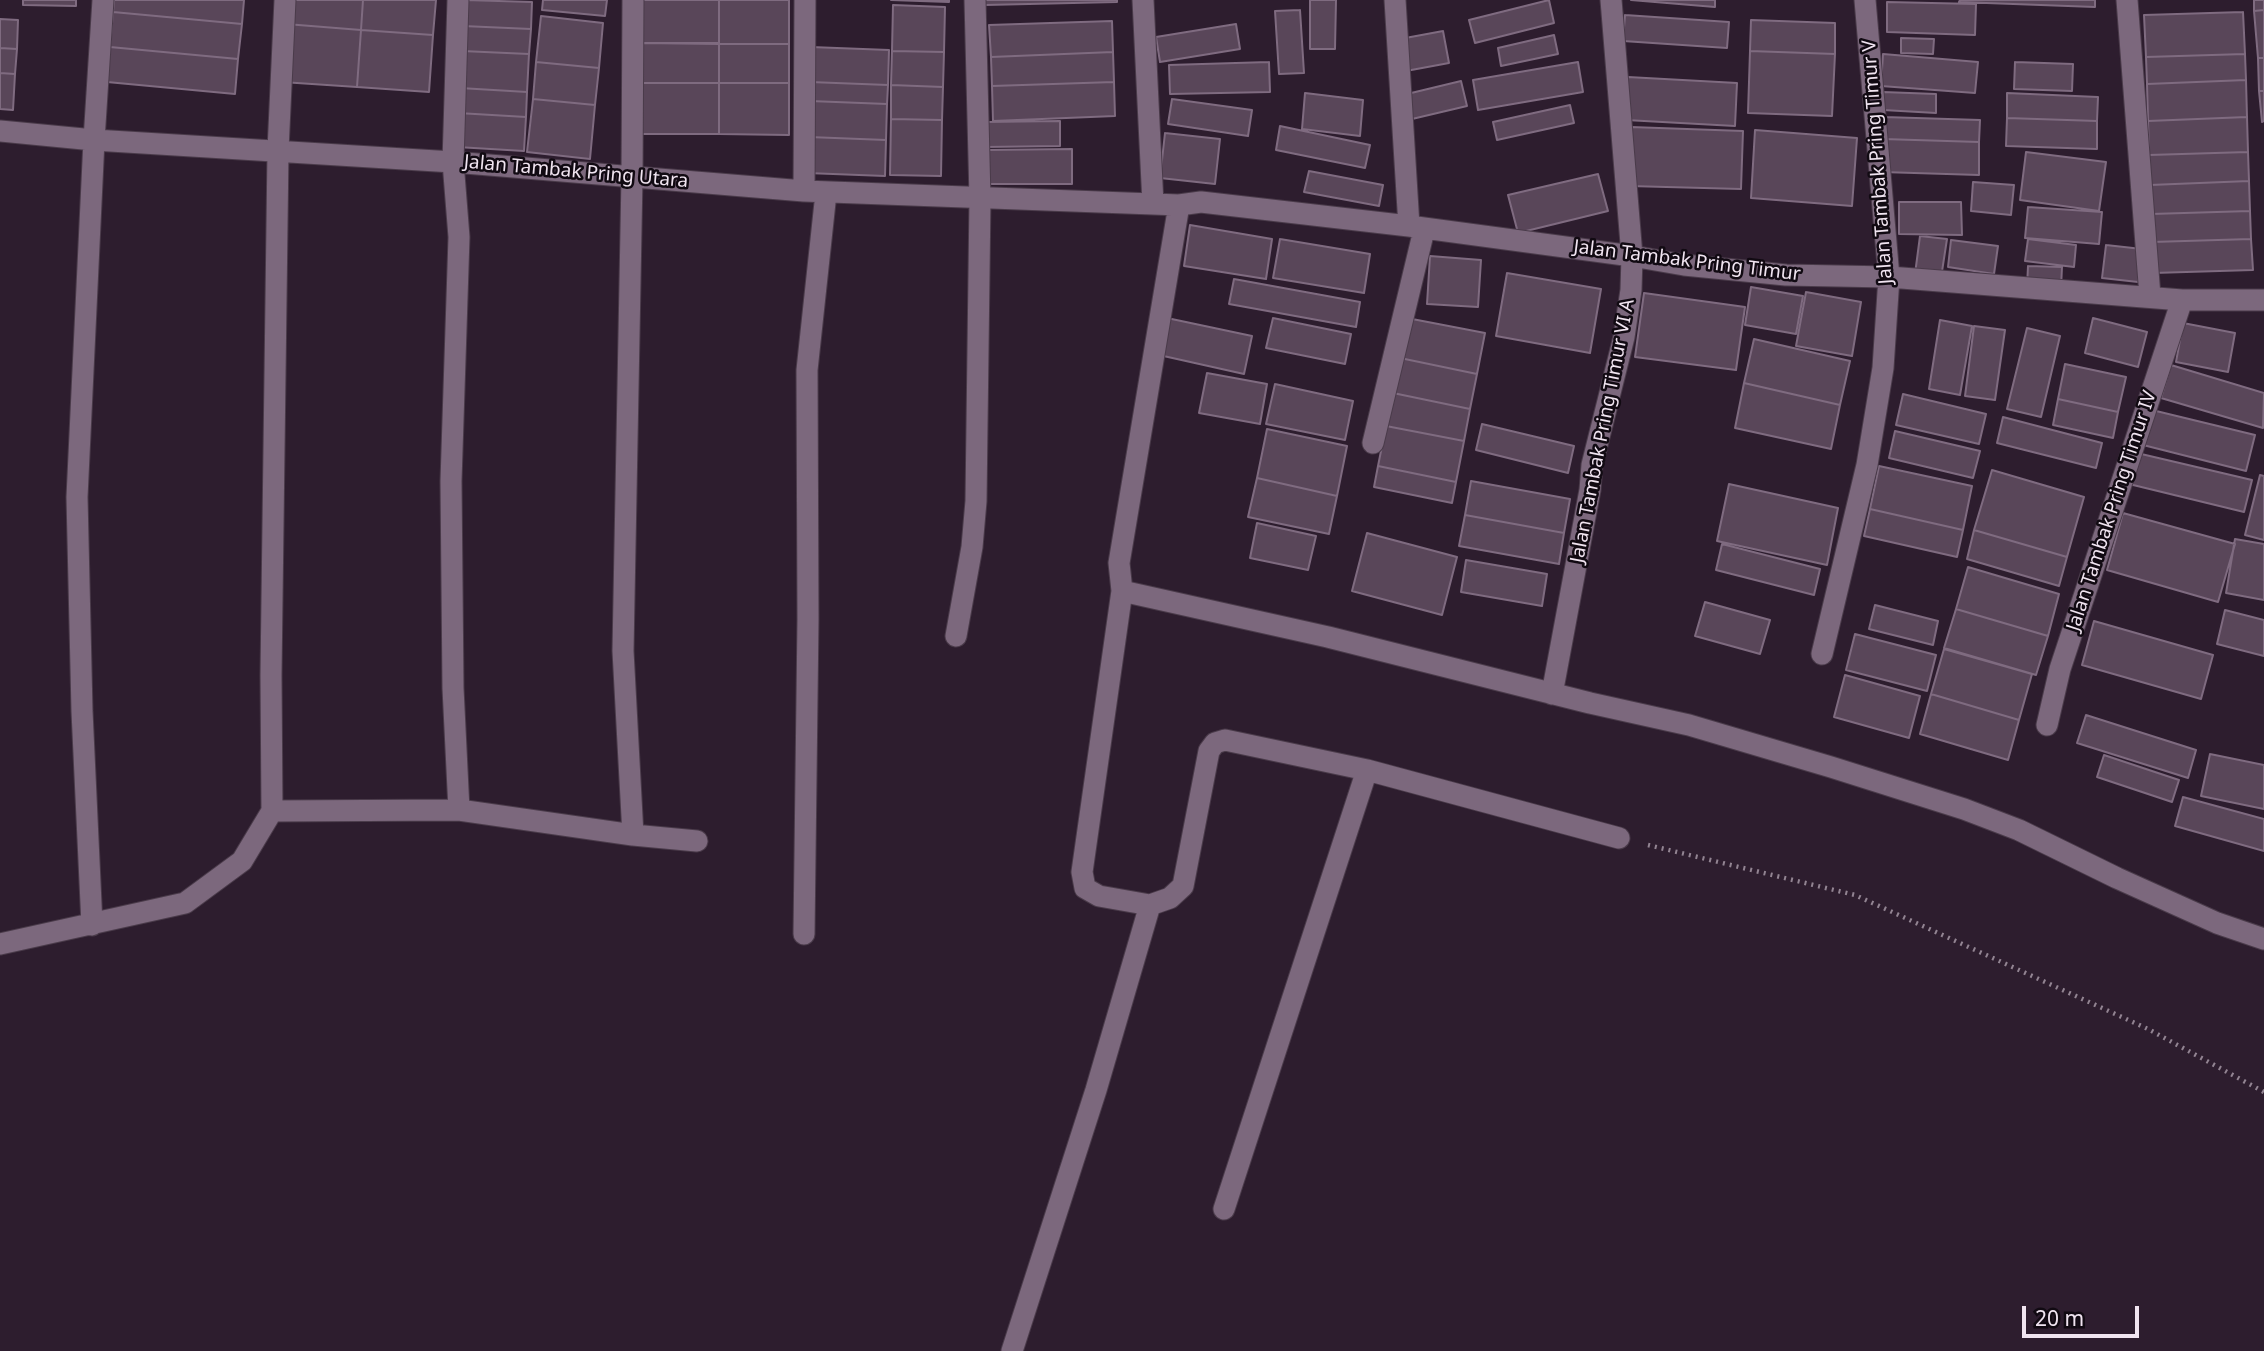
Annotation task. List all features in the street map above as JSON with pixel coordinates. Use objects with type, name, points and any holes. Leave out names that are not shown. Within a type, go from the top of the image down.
[{"type":"street","points":[[92,925],[82,711],[77,498],[103,0]]},
{"type":"street","points":[[0,944],[185,903],[242,861],[272,811],[271,674],[278,150],[285,0]]},
{"type":"street","points":[[457,0],[453,162],[459,237],[451,481],[453,688],[459,810]]},
{"type":"street","points":[[633,0],[623,651],[633,835]]},
{"type":"street","points":[[804,191],[806,0]]},
{"type":"street","points":[[957,636],[972,547],[976,501],[980,198],[975,0]]},
{"type":"street","points":[[1143,0],[1153,204]]},
{"type":"street","points":[[1373,443],[1417,228],[1395,0]]},
{"type":"street","name":"Jalan Tambak Pring Timur VI A","points":[[1552,694],[1590,491],[1592,466],[1624,337],[1631,290],[1632,256],[1611,0]]},
{"type":"street","name":"Jalan Tambak Pring Timur V","points":[[1822,654],[1867,465],[1883,368],[1889,277],[1865,0]]},
{"type":"street","points":[[2127,0],[2150,296]]},
{"type":"street","name":"Jalan Tambak Pring Utara","points":[[0,131],[94,140],[453,162],[826,193],[1153,204]]},
{"type":"street","points":[[804,934],[809,593],[807,370],[826,193]]},
{"type":"street","name":"Jalan Tambak Pring Timur","points":[[1153,204],[1201,202],[1632,256],[1684,265],[1786,275],[1889,277],[2182,300],[2264,300]]},
{"type":"street","points":[[1179,205],[1119,563],[1122,592],[1082,872],[1085,888],[1099,895],[1150,905],[1170,898],[1183,886],[1209,751],[1215,743],[1225,740],[1367,770],[1619,838]]},
{"type":"street","name":"Jalan Tambak Pring Timur IV","points":[[2047,725],[2060,668],[2182,300]]},
{"type":"street","points":[[1122,592],[1328,637],[1552,694],[1689,725],[1964,810],[2019,830],[2217,923],[2264,939]]},
{"type":"street","points":[[1224,1209],[1367,770]]},
{"type":"street","points":[[272,811],[459,810],[633,835],[697,841]]},
{"type":"street","points":[[1012,1351],[1096,1090],[1150,905]]},
{"type":"path","points":[[1619,838],[1855,895],[2148,1029],[2264,1092]]},
{"type":"building","points":[[23,0],[76,0],[76,6],[23,5]]},
{"type":"building","points":[[114,0],[244,0],[242,24],[113,12]]},
{"type":"building","points":[[288,0],[363,0],[361,30],[286,24]]},
{"type":"building","points":[[363,0],[436,0],[433,35],[361,30]]},
{"type":"building","points":[[465,0],[532,2],[531,29],[463,26]]},
{"type":"building","points":[[543,0],[607,0],[605,16],[542,10]]},
{"type":"building","points":[[642,0],[719,0],[719,43],[642,43]]},
{"type":"building","points":[[719,0],[789,0],[789,44],[719,44]]},
{"type":"building","points":[[891,0],[949,0],[949,2]]},
{"type":"building","points":[[985,0],[1117,0],[1117,2],[985,5]]},
{"type":"building","points":[[1310,0],[1336,0],[1335,49],[1310,49]]},
{"type":"building","points":[[1549,0],[1554,23],[1475,43],[1469,20]]},
{"type":"building","points":[[1631,0],[1715,0],[1715,7]]},
{"type":"building","points":[[2095,0],[2095,7],[1959,2]]},
{"type":"building","points":[[2254,0],[2264,0],[2264,10],[2254,11]]},
{"type":"building","points":[[1887,2],[1976,4],[1975,35],[1887,32]]},
{"type":"building","points":[[893,5],[945,7],[944,52],[892,51]]},
{"type":"building","points":[[1300,10],[1304,73],[1279,74],[1275,11]]},
{"type":"building","points":[[2264,10],[2264,58],[2258,58],[2254,11]]},
{"type":"building","points":[[113,12],[242,24],[238,59],[110,47]]},
{"type":"building","points":[[2243,12],[2245,54],[2146,57],[2144,15]]},
{"type":"building","points":[[1625,15],[1729,22],[1727,48],[1623,41]]},
{"type":"building","points":[[541,16],[603,23],[599,68],[536,62]]},
{"type":"building","points":[[0,19],[18,20],[17,49],[0,48]]},
{"type":"building","points":[[1751,20],[1835,23],[1835,54],[1750,51]]},
{"type":"building","points":[[1112,21],[1113,52],[991,57],[989,25]]},
{"type":"building","points":[[286,24],[361,30],[357,87],[282,82]]},
{"type":"building","points":[[1236,24],[1240,49],[1160,62],[1156,37]]},
{"type":"building","points":[[463,26],[531,29],[529,54],[462,51]]},
{"type":"building","points":[[361,30],[433,35],[429,92],[357,87]]},
{"type":"building","points":[[1443,31],[1449,63],[1406,71],[1400,39]]},
{"type":"building","points":[[1554,35],[1558,54],[1501,66],[1498,48]]},
{"type":"building","points":[[1901,38],[1934,39],[1933,54],[1901,53]]},
{"type":"building","points":[[642,43],[719,44],[719,83],[642,83]]},
{"type":"building","points":[[719,44],[789,44],[789,83],[719,83]]},
{"type":"building","points":[[110,47],[238,59],[235,94],[107,82]]},
{"type":"building","points":[[811,47],[889,50],[888,85],[810,82]]},
{"type":"building","points":[[0,48],[17,49],[15,74],[0,73]]},
{"type":"building","points":[[462,51],[529,54],[527,92],[460,88]]},
{"type":"building","points":[[892,51],[944,52],[943,87],[891,85]]},
{"type":"building","points":[[1750,51],[1835,54],[1832,116],[1748,113]]},
{"type":"building","points":[[1113,52],[1114,82],[992,86],[991,57]]},
{"type":"building","points":[[1883,54],[1978,62],[1975,93],[1881,86]]},
{"type":"building","points":[[2245,54],[2246,80],[2147,84],[2146,57]]},
{"type":"building","points":[[2258,58],[2264,58],[2264,91],[2259,91]]},
{"type":"building","points":[[536,62],[599,68],[595,105],[533,99]]},
{"type":"building","points":[[1269,62],[1270,92],[1170,94],[1169,65]]},
{"type":"building","points":[[1578,62],[1583,92],[1478,110],[1473,80]]},
{"type":"building","points":[[2015,62],[2073,64],[2072,91],[2014,89]]},
{"type":"building","points":[[0,73],[15,74],[13,110],[0,109]]},
{"type":"building","points":[[1628,77],[1737,83],[1735,126],[1626,120]]},
{"type":"building","points":[[2246,80],[2247,117],[2148,121],[2147,84]]},
{"type":"building","points":[[1461,81],[1467,106],[1412,119],[1407,94]]},
{"type":"building","points":[[810,82],[888,85],[887,104],[810,101]]},
{"type":"building","points":[[1114,82],[1115,116],[993,121],[992,86]]},
{"type":"building","points":[[642,83],[719,83],[719,134],[641,134]]},
{"type":"building","points":[[719,83],[789,83],[789,135],[719,134]]},
{"type":"building","points":[[891,85],[943,87],[942,120],[891,119]]},
{"type":"building","points":[[460,88],[527,92],[526,117],[458,113]]},
{"type":"building","points":[[2259,91],[2264,91],[2262,122]]},
{"type":"building","points":[[1883,92],[1936,94],[1936,113],[1883,110]]},
{"type":"building","points":[[1305,93],[1363,100],[1360,136],[1302,129]]},
{"type":"building","points":[[2007,93],[2098,97],[2097,121],[2007,118]]},
{"type":"building","points":[[533,99],[595,105],[590,159],[527,152]]},
{"type":"building","points":[[1172,99],[1252,110],[1248,136],[1168,124]]},
{"type":"building","points":[[810,101],[887,104],[886,140],[809,137]]},
{"type":"building","points":[[1570,105],[1574,123],[1497,140],[1493,122]]},
{"type":"building","points":[[458,113],[526,117],[524,151],[457,147]]},
{"type":"building","points":[[1884,117],[1980,120],[1979,142],[1883,139]]},
{"type":"building","points":[[2247,117],[2248,152],[2149,155],[2148,121]]},
{"type":"building","points":[[2007,118],[2097,121],[2097,149],[2006,146]]},
{"type":"building","points":[[891,119],[942,120],[941,176],[890,175]]},
{"type":"building","points":[[1060,121],[1060,146],[984,147],[984,122]]},
{"type":"building","points":[[1280,126],[1370,145],[1365,168],[1276,150]]},
{"type":"building","points":[[1631,127],[1743,131],[1741,189],[1629,186]]},
{"type":"building","points":[[1755,130],[1857,138],[1852,206],[1751,198]]},
{"type":"building","points":[[1165,133],[1220,139],[1215,184],[1160,178]]},
{"type":"building","points":[[809,137],[886,140],[885,176],[807,173]]},
{"type":"building","points":[[1883,139],[1979,142],[1979,175],[1882,172]]},
{"type":"building","points":[[1072,149],[1072,184],[986,184],[985,150]]},
{"type":"building","points":[[2026,152],[2106,162],[2099,211],[2020,200]]},
{"type":"building","points":[[2248,152],[2249,181],[2150,185],[2149,155]]},
{"type":"building","points":[[1309,171],[1383,185],[1379,206],[1304,192]]},
{"type":"building","points":[[1598,174],[1608,211],[1518,233],[1508,195]]},
{"type":"building","points":[[2249,181],[2250,211],[2151,214],[2150,185]]},
{"type":"building","points":[[1973,182],[2014,185],[2011,215],[1971,211]]},
{"type":"building","points":[[1899,202],[1961,202],[1962,235],[1899,234]]},
{"type":"building","points":[[2028,207],[2102,212],[2099,244],[2025,238]]},
{"type":"building","points":[[2250,211],[2251,239],[2152,242],[2151,214]]},
{"type":"building","points":[[1190,225],[1272,239],[1266,279],[1184,266]]},
{"type":"building","points":[[1920,236],[1947,239],[1941,278],[1915,274]]},
{"type":"building","points":[[1280,239],[1370,254],[1364,293],[1273,278]]},
{"type":"building","points":[[2028,239],[2076,245],[2074,267],[2025,261]]},
{"type":"building","points":[[2251,239],[2253,270],[2153,273],[2152,242]]},
{"type":"building","points":[[1951,240],[1998,246],[1994,274],[1948,267]]},
{"type":"building","points":[[2106,245],[2142,249],[2138,282],[2102,278]]},
{"type":"building","points":[[1430,256],[1481,260],[1478,307],[1427,304]]},
{"type":"building","points":[[2028,266],[2062,267],[2061,288],[2027,287]]},
{"type":"building","points":[[1507,273],[1601,289],[1590,353],[1496,336]]},
{"type":"building","points":[[1234,279],[1360,302],[1356,327],[1229,304]]},
{"type":"building","points":[[1751,287],[1803,296],[1796,334],[1745,325]]},
{"type":"building","points":[[1806,292],[1861,302],[1852,356],[1796,346]]},
{"type":"building","points":[[1644,293],[1745,307],[1736,370],[1635,357]]},
{"type":"building","points":[[1167,318],[1252,336],[1244,374],[1159,355]]},
{"type":"building","points":[[1273,318],[1351,334],[1345,364],[1266,348]]},
{"type":"building","points":[[1407,318],[1485,333],[1477,374],[1400,358]]},
{"type":"building","points":[[2093,318],[2147,332],[2138,367],[2085,353]]},
{"type":"building","points":[[1940,320],[1972,326],[1960,395],[1929,389]]},
{"type":"building","points":[[2183,323],[2235,333],[2228,372],[2176,362]]},
{"type":"building","points":[[1974,326],[2005,330],[1995,400],[1965,396]]},
{"type":"building","points":[[2027,328],[2060,336],[2041,417],[2007,409]]},
{"type":"building","points":[[1754,339],[1850,361],[1840,405],[1744,383]]},
{"type":"building","points":[[1400,358],[1477,374],[1470,409],[1393,393]]},
{"type":"building","points":[[2065,364],[2126,377],[2118,412],[2058,399]]},
{"type":"building","points":[[2171,365],[2264,393],[2263,428],[2161,398]]},
{"type":"building","points":[[1207,373],[1267,384],[1260,424],[1199,413]]},
{"type":"building","points":[[1744,383],[1840,405],[1831,449],[1735,428]]},
{"type":"building","points":[[1275,384],[1353,401],[1345,440],[1266,424]]},
{"type":"building","points":[[1393,393],[1470,409],[1464,441],[1386,426]]},
{"type":"building","points":[[1903,394],[1986,414],[1979,444],[1896,425]]},
{"type":"building","points":[[2058,399],[2118,412],[2113,438],[2053,425]]},
{"type":"building","points":[[2152,410],[2255,435],[2246,471],[2143,445]]},
{"type":"building","points":[[2003,417],[2102,443],[2096,468],[1997,443]]},
{"type":"building","points":[[1482,424],[1574,446],[1568,473],[1476,450]]},
{"type":"building","points":[[1386,426],[1464,441],[1456,482],[1378,466]]},
{"type":"building","points":[[1267,429],[1347,446],[1337,496],[1257,478]]},
{"type":"building","points":[[1895,431],[1980,451],[1973,478],[1889,458]]},
{"type":"building","points":[[2137,453],[2252,480],[2244,512],[2129,484]]},
{"type":"building","points":[[1378,466],[1456,482],[1452,503],[1374,487]]},
{"type":"building","points":[[1879,466],[1972,486],[1963,530],[1870,509]]},
{"type":"building","points":[[1992,470],[2084,497],[2067,557],[1974,530]]},
{"type":"building","points":[[2260,475],[2264,476],[2264,540],[2245,535]]},
{"type":"building","points":[[1257,478],[1337,496],[1329,534],[1248,517]]},
{"type":"building","points":[[1471,481],[1570,499],[1564,533],[1465,515]]},
{"type":"building","points":[[1729,484],[1838,508],[1827,565],[1717,541]]},
{"type":"building","points":[[1870,509],[1963,530],[1957,557],[1864,536]]},
{"type":"building","points":[[2123,513],[2235,544],[2218,602],[2107,570]]},
{"type":"building","points":[[1465,515],[1564,533],[1559,564],[1459,546]]},
{"type":"building","points":[[1257,523],[1316,536],[1308,570],[1250,558]]},
{"type":"building","points":[[1974,530],[2067,557],[2059,586],[1967,559]]},
{"type":"building","points":[[1367,533],[1457,557],[1442,615],[1352,591]]},
{"type":"building","points":[[2235,539],[2264,544],[2264,600],[2226,593]]},
{"type":"building","points":[[1722,544],[1820,569],[1814,595],[1716,570]]},
{"type":"building","points":[[1466,560],[1547,574],[1542,606],[1461,592]]},
{"type":"building","points":[[1968,567],[2059,594],[2048,636],[1956,609]]},
{"type":"building","points":[[1705,602],[1770,620],[1760,654],[1695,636]]},
{"type":"building","points":[[1875,605],[1938,621],[1933,645],[1869,629]]},
{"type":"building","points":[[1956,609],[2048,636],[2036,675],[1944,648]]},
{"type":"building","points":[[2225,610],[2264,620],[2264,656],[2217,644]]},
{"type":"building","points":[[2094,621],[2213,655],[2201,699],[2082,665]]},
{"type":"building","points":[[1855,634],[1936,655],[1927,691],[1846,670]]},
{"type":"building","points":[[1944,649],[2032,674],[2019,720],[1931,694]]},
{"type":"building","points":[[1845,675],[1920,696],[1909,738],[1834,717]]},
{"type":"building","points":[[1931,694],[2019,720],[2008,760],[1920,734]]},
{"type":"building","points":[[2086,715],[2196,750],[2188,778],[2077,743]]},
{"type":"building","points":[[2210,754],[2264,765],[2264,809],[2201,796]]},
{"type":"building","points":[[2104,755],[2179,780],[2172,802],[2097,777]]},
{"type":"building","points":[[2183,797],[2264,819],[2264,851],[2175,826]]}]
